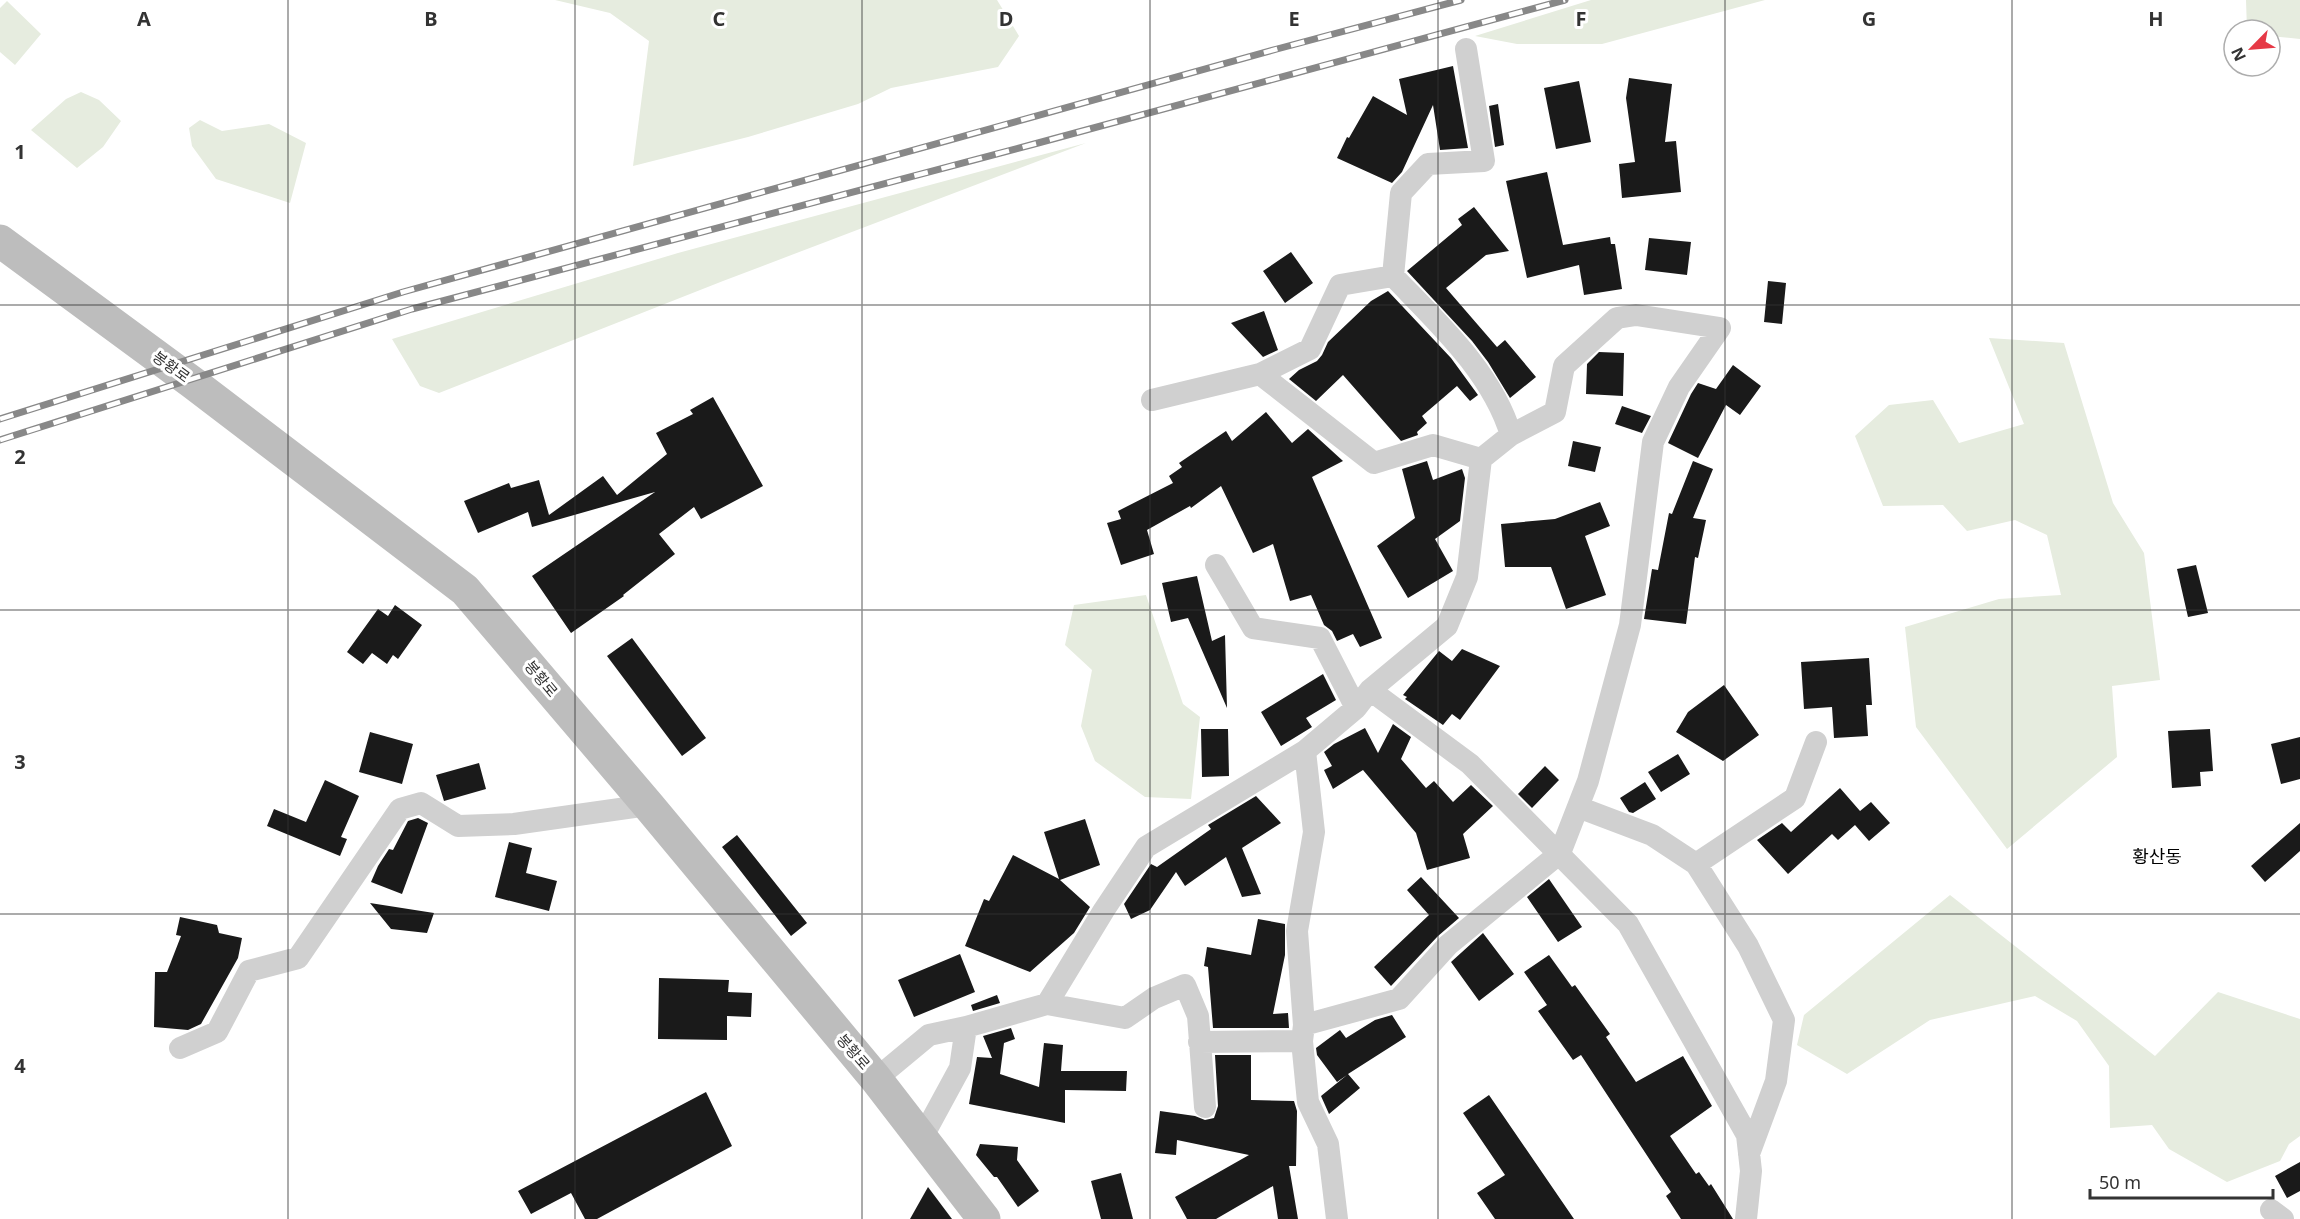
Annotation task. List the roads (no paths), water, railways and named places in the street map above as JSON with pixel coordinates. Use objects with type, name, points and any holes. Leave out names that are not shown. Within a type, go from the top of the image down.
[{"type":"street","points":[[1466,49],[1484,161],[1428,164],[1401,193],[1393,276],[1460,346],[1504,413],[1511,435]]},
{"type":"street","name":"봉황로","points":[[0,241],[193,383],[465,590],[876,1078],[984,1219]]},
{"type":"street","points":[[1152,400],[1260,374],[1310,349],[1340,285],[1393,276]]},
{"type":"street","points":[[1047,1004],[1104,910],[1146,847],[1305,752],[1356,708],[1370,690],[1447,626],[1467,577],[1481,459],[1511,435],[1555,412],[1564,366],[1617,318],[1636,315],[1720,328],[1679,387],[1653,442],[1630,625],[1588,781],[1560,853],[1448,945],[1399,999],[1303,1033],[1199,1042]]},
{"type":"street","points":[[1260,374],[1374,463],[1433,445],[1481,459]]},
{"type":"street","points":[[1215,565],[1253,628],[1320,639],[1356,708]]},
{"type":"street","points":[[1370,690],[1470,764],[1628,924],[1747,1135],[1751,1171],[1746,1219]]},
{"type":"street","points":[[1696,864],[1796,798],[1816,742]]},
{"type":"street","points":[[1305,752],[1314,831],[1298,931],[1303,1033],[1308,1102],[1328,1144],[1337,1219]]},
{"type":"street","points":[[180,1048],[217,1032],[249,971],[298,958],[400,809],[421,803],[458,826],[514,824],[648,805]]},
{"type":"street","points":[[1578,807],[1652,835],[1696,864],[1748,946],[1785,1020],[1776,1081],[1749,1154]]},
{"type":"street","points":[[876,1078],[929,1035],[1047,1004],[1125,1018],[1154,998],[1185,985],[1198,1016],[1205,1107]]},
{"type":"street","points":[[922,1138],[960,1068],[966,1027]]},
{"type":"railway","points":[[0,419],[403,292],[1461,0]]},
{"type":"railway","points":[[0,440],[412,309],[1565,0]]},
{"type":"district","name":"황산동","points":[[2157,857]]}]
